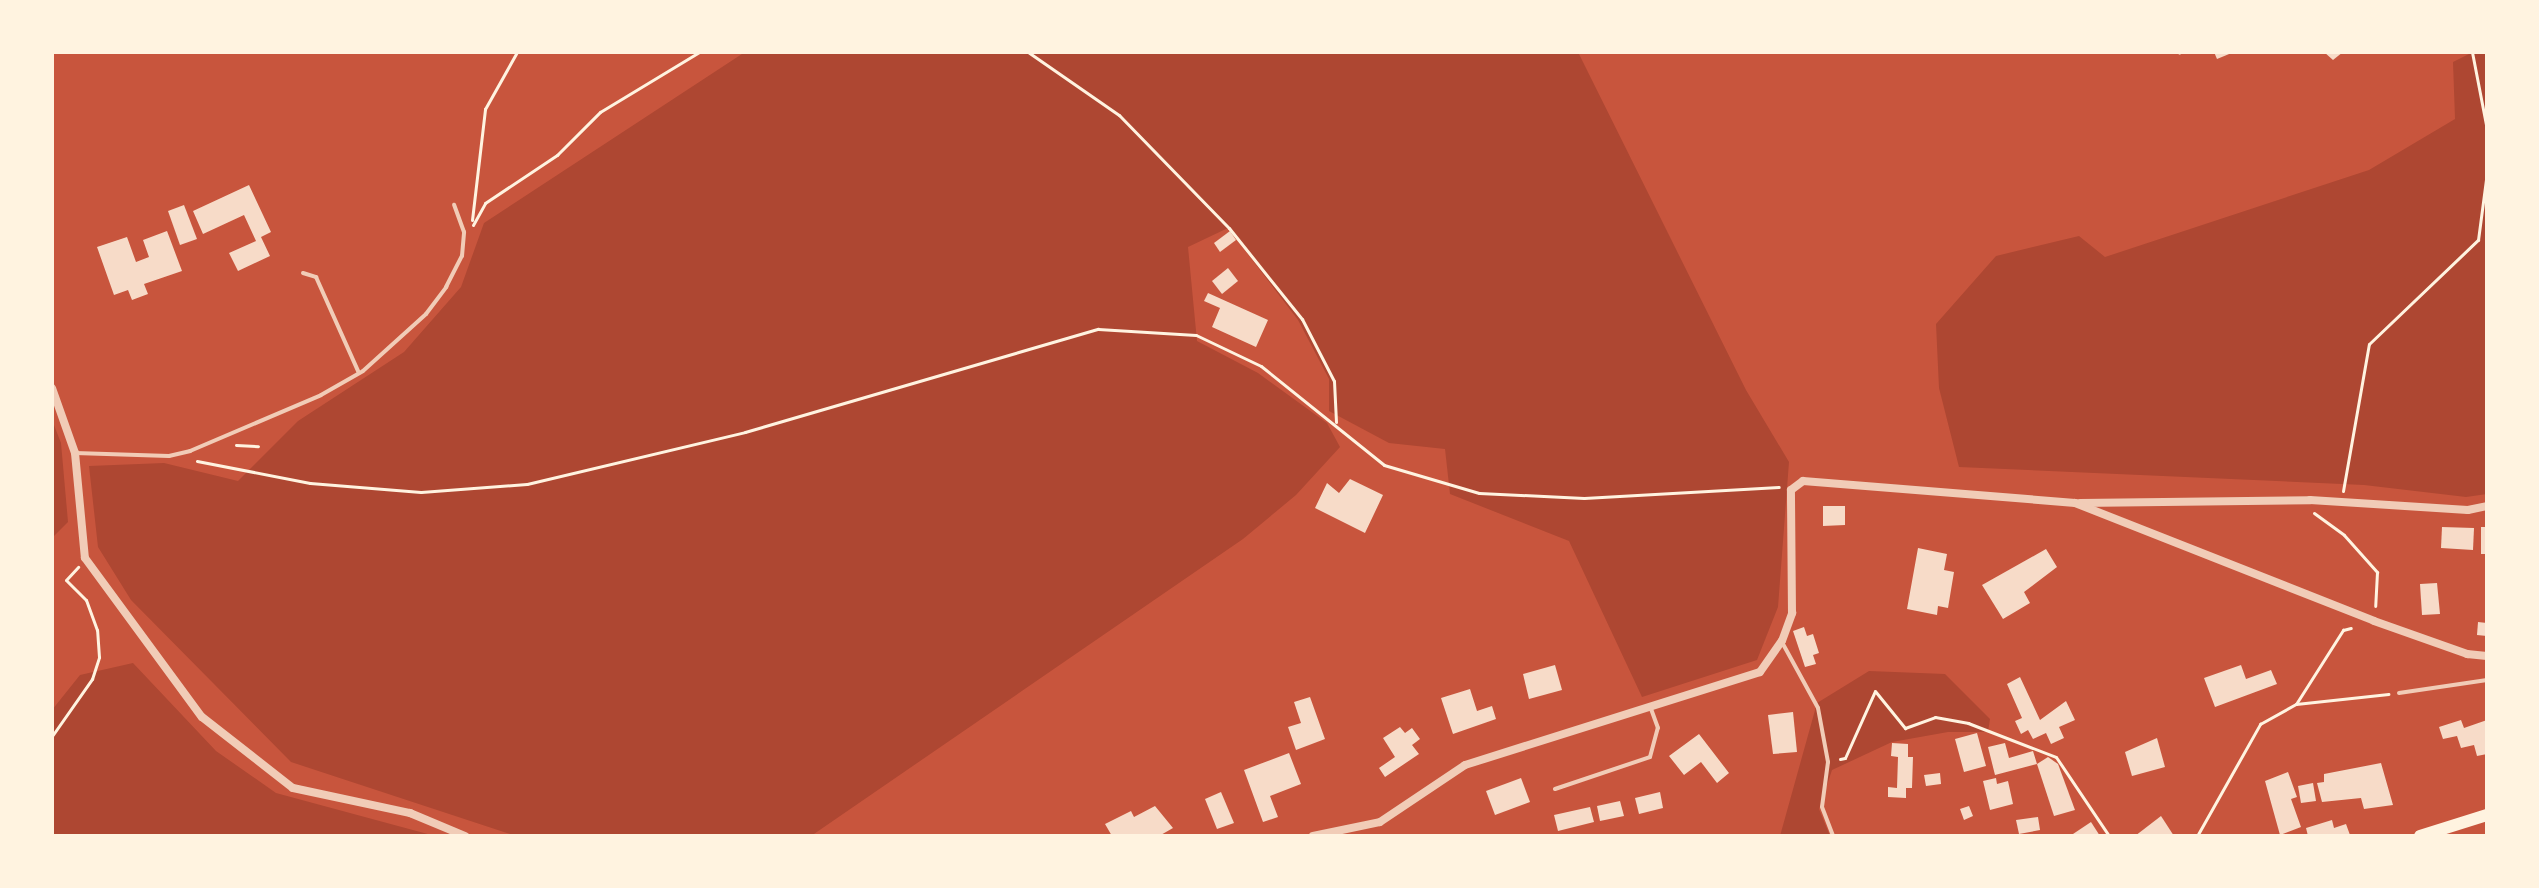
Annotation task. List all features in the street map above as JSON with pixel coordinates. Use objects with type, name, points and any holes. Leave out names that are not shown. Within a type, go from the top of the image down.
[{"type":"main road","points":[[2420,836],[2487,815]]},
{"type":"street","points":[[52,388],[75,453],[85,558],[202,717],[293,788],[410,813],[465,836]]},
{"type":"street","points":[[1313,836],[1380,822],[1465,765],[1760,672],[1782,641],[1792,613],[1795,486],[1803,481],[2075,503],[2341,501],[2468,510],[2487,506]]},
{"type":"street","points":[[2075,503],[2374,621],[2467,654],[2487,656]]},
{"type":"lane","points":[[75,453],[169,456],[321,395],[359,373],[433,305],[462,256],[464,232],[454,205]]},
{"type":"lane","points":[[303,273],[316,277],[359,373]]},
{"type":"lane","points":[[1782,641],[1818,708],[1828,762],[1822,807],[1833,836]]},
{"type":"lane","points":[[2399,693],[2487,680]]},
{"type":"lane","points":[[1555,789],[1650,757],[1658,728],[1650,706]]},
{"type":"path","points":[[472,228],[485,109],[517,52]]},
{"type":"path","points":[[464,232],[472,228],[485,203],[557,155],[600,112],[699,52]]},
{"type":"path","points":[[1028,52],[1119,115],[1229,228],[1302,319],[1334,381],[1336,422]]},
{"type":"path","points":[[2472,52],[2487,130]]},
{"type":"path","points":[[2341,501],[2369,344],[2478,240],[2487,172]]},
{"type":"path","points":[[169,456],[310,483],[421,492],[527,484],[745,432],[1098,329],[1196,335],[1261,366],[1336,422],[1384,465],[1479,493],[1584,498],[1795,486]]},
{"type":"path","points":[[52,736],[92,679],[99,657],[97,630],[86,600],[66,580],[85,558]]},
{"type":"path","points":[[1828,762],[1845,758],[1875,691],[1905,728],[1935,717],[1994,730],[2056,757],[2109,836]]},
{"type":"path","points":[[2197,836],[2260,724],[2296,704],[2399,693]]},
{"type":"shaded area","points":[[745,52],[1578,52],[1746,390],[1789,462],[1778,607],[1757,660],[1642,697],[1569,541],[1450,494],[1445,449],[1389,443],[1329,411],[1329,379],[1298,320],[1228,228],[1188,247],[1197,341],[1258,373],[1327,423],[1340,447],[1296,495],[1243,539],[811,836],[516,836],[291,762],[131,600],[98,547],[89,466],[164,463],[238,481],[298,421],[404,352],[461,287],[484,223]]},
{"type":"shaded area","points":[[2473,52],[2487,52],[2487,494],[2466,497],[2364,485],[1959,467],[1939,388],[1936,324],[1996,256],[2079,236],[2105,257],[2369,170],[2455,119],[2453,62]]},
{"type":"shaded area","points":[[52,420],[61,443],[68,522],[52,538]]},
{"type":"shaded area","points":[[133,663],[216,751],[276,793],[435,836],[52,836],[52,710],[80,675]]},
{"type":"shaded area","points":[[1869,671],[1945,674],[1990,719],[1988,732],[1948,732],[1892,742],[1832,770],[1819,809],[1830,836],[1780,836],[1817,703]]},
{"type":"building","points":[[2214,52],[2234,52],[2217,59]]},
{"type":"building","points":[[2324,52],[2343,52],[2333,60]]},
{"type":"building","points":[[249,185],[271,232],[261,237],[270,256],[238,271],[229,253],[256,241],[244,215],[203,234],[193,211]]},
{"type":"building","points":[[184,205],[197,239],[180,245],[168,211]]},
{"type":"building","points":[[167,231],[182,271],[144,284],[148,294],[132,300],[128,290],[114,295],[97,247],[127,237],[136,262],[149,257],[143,240]]},
{"type":"building","points":[[1230,231],[1236,240],[1220,252],[1214,243]]},
{"type":"building","points":[[1228,268],[1238,281],[1222,294],[1212,281]]},
{"type":"building","points":[[1208,293],[1268,320],[1256,347],[1212,327],[1220,308],[1204,301]]},
{"type":"building","points":[[1350,479],[1383,495],[1365,533],[1315,508],[1327,483],[1339,493]]},
{"type":"building","points":[[1823,506],[1845,506],[1845,525],[1823,526]]},
{"type":"building","points":[[2442,527],[2474,528],[2473,550],[2441,548]]},
{"type":"building","points":[[2481,527],[2487,527],[2487,554],[2481,554]]},
{"type":"building","points":[[1918,548],[1947,554],[1944,570],[1954,572],[1948,608],[1938,606],[1937,615],[1907,609]]},
{"type":"building","points":[[2046,549],[2057,567],[2024,592],[2030,603],[2003,619],[1982,585]]},
{"type":"building","points":[[2437,583],[2440,614],[2422,615],[2420,584]]},
{"type":"building","points":[[2478,622],[2487,623],[2487,636],[2477,635]]},
{"type":"building","points":[[1804,627],[1807,636],[1813,634],[1819,653],[1813,655],[1816,664],[1805,667],[1793,631]]},
{"type":"building","points":[[1555,665],[1562,690],[1529,699],[1523,674]]},
{"type":"building","points":[[2241,665],[2246,679],[2271,670],[2277,684],[2215,707],[2204,678]]},
{"type":"building","points":[[2020,677],[2040,720],[2066,701],[2075,720],[2059,727],[2064,738],[2051,744],[2046,733],[2033,739],[2028,730],[2021,734],[2015,721],[2022,718],[2007,684]]},
{"type":"building","points":[[1470,689],[1477,711],[1492,706],[1496,719],[1453,734],[1441,698]]},
{"type":"building","points":[[1310,697],[1325,739],[1296,750],[1288,727],[1301,723],[1294,702]]},
{"type":"building","points":[[1793,712],[1797,752],[1773,754],[1768,715]]},
{"type":"building","points":[[2461,720],[2464,728],[2487,720],[2487,754],[2477,756],[2474,745],[2461,748],[2457,736],[2443,739],[2439,727]]},
{"type":"building","points":[[1400,727],[1405,733],[1412,728],[1420,739],[1412,745],[1419,754],[1385,777],[1379,768],[1395,757],[1383,738]]},
{"type":"building","points":[[1977,733],[1986,766],[1964,772],[1955,739]]},
{"type":"building","points":[[1699,734],[1729,773],[1717,783],[1701,762],[1684,775],[1669,756]]},
{"type":"building","points":[[2157,738],[2165,767],[2132,776],[2125,752]]},
{"type":"building","points":[[1892,743],[1908,744],[1908,757],[1913,757],[1912,788],[1906,788],[1906,798],[1888,797],[1888,787],[1897,788],[1898,757],[1891,756]]},
{"type":"building","points":[[2005,743],[2009,758],[2033,751],[2037,764],[1995,775],[1988,747]]},
{"type":"building","points":[[1289,753],[1301,784],[1270,796],[1278,817],[1263,822],[1244,770]]},
{"type":"building","points":[[2048,757],[2058,764],[2075,810],[2054,816],[2037,764]]},
{"type":"building","points":[[2381,763],[2393,805],[2364,809],[2361,798],[2322,802],[2317,783],[2324,782],[2324,774]]},
{"type":"building","points":[[2288,772],[2297,797],[2291,799],[2301,827],[2280,835],[2265,781]]},
{"type":"building","points":[[1940,773],[1941,784],[1926,786],[1924,775]]},
{"type":"building","points":[[1521,778],[1530,802],[1495,815],[1486,791]]},
{"type":"building","points":[[1996,778],[1997,784],[2008,781],[2013,804],[1990,810],[1983,781]]},
{"type":"building","points":[[2313,783],[2316,801],[2301,803],[2298,786]]},
{"type":"building","points":[[1221,792],[1234,823],[1217,829],[1205,799]]},
{"type":"building","points":[[1660,792],[1663,808],[1639,814],[1635,798]]},
{"type":"building","points":[[1620,801],[1624,816],[1600,821],[1597,806]]},
{"type":"building","points":[[1155,806],[1173,828],[1159,836],[1112,836],[1105,824],[1131,811],[1134,817]]},
{"type":"building","points":[[1969,806],[1973,816],[1964,820],[1960,809]]},
{"type":"building","points":[[1590,807],[1594,822],[1558,831],[1554,815]]},
{"type":"building","points":[[2161,816],[2174,836],[2135,836]]},
{"type":"building","points":[[2038,817],[2040,830],[2019,834],[2016,820]]},
{"type":"building","points":[[2332,820],[2334,828],[2346,824],[2350,835],[2308,836],[2306,828]]},
{"type":"building","points":[[2091,822],[2100,836],[2070,836]]}]
